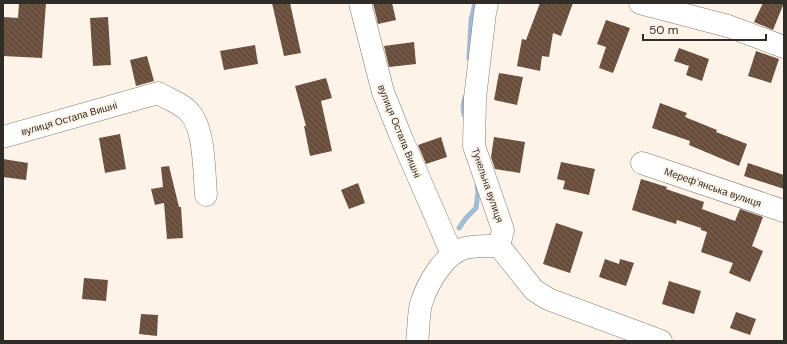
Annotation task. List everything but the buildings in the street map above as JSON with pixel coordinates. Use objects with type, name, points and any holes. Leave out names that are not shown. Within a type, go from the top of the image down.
[{"type":"street","name":"вулиця Остапа Вишні","points":[[360,3],[383,92],[452,254]]},
{"type":"street","name":"Тунельна вулиця","points":[[487,3],[484,13],[475,98],[474,146],[504,230],[499,246]]},
{"type":"street","points":[[640,3],[728,26],[784,48]]},
{"type":"street","name":"вулиця Остапа Вишні","points":[[3,137],[158,93],[190,112],[197,124],[202,150],[206,195]]},
{"type":"street","name":"Мерефʼянська вулиця","points":[[642,163],[784,211]]},
{"type":"street","points":[[417,341],[421,304],[435,274],[452,254],[465,248],[480,246],[499,246],[522,277],[534,290],[548,299],[661,341]]},
{"type":"waterway","points":[[469,59],[471,20],[475,3]]},
{"type":"waterway","points":[[464,115],[463,106],[465,97]]},
{"type":"waterway","points":[[459,228],[476,208],[478,192],[477,186]]}]
